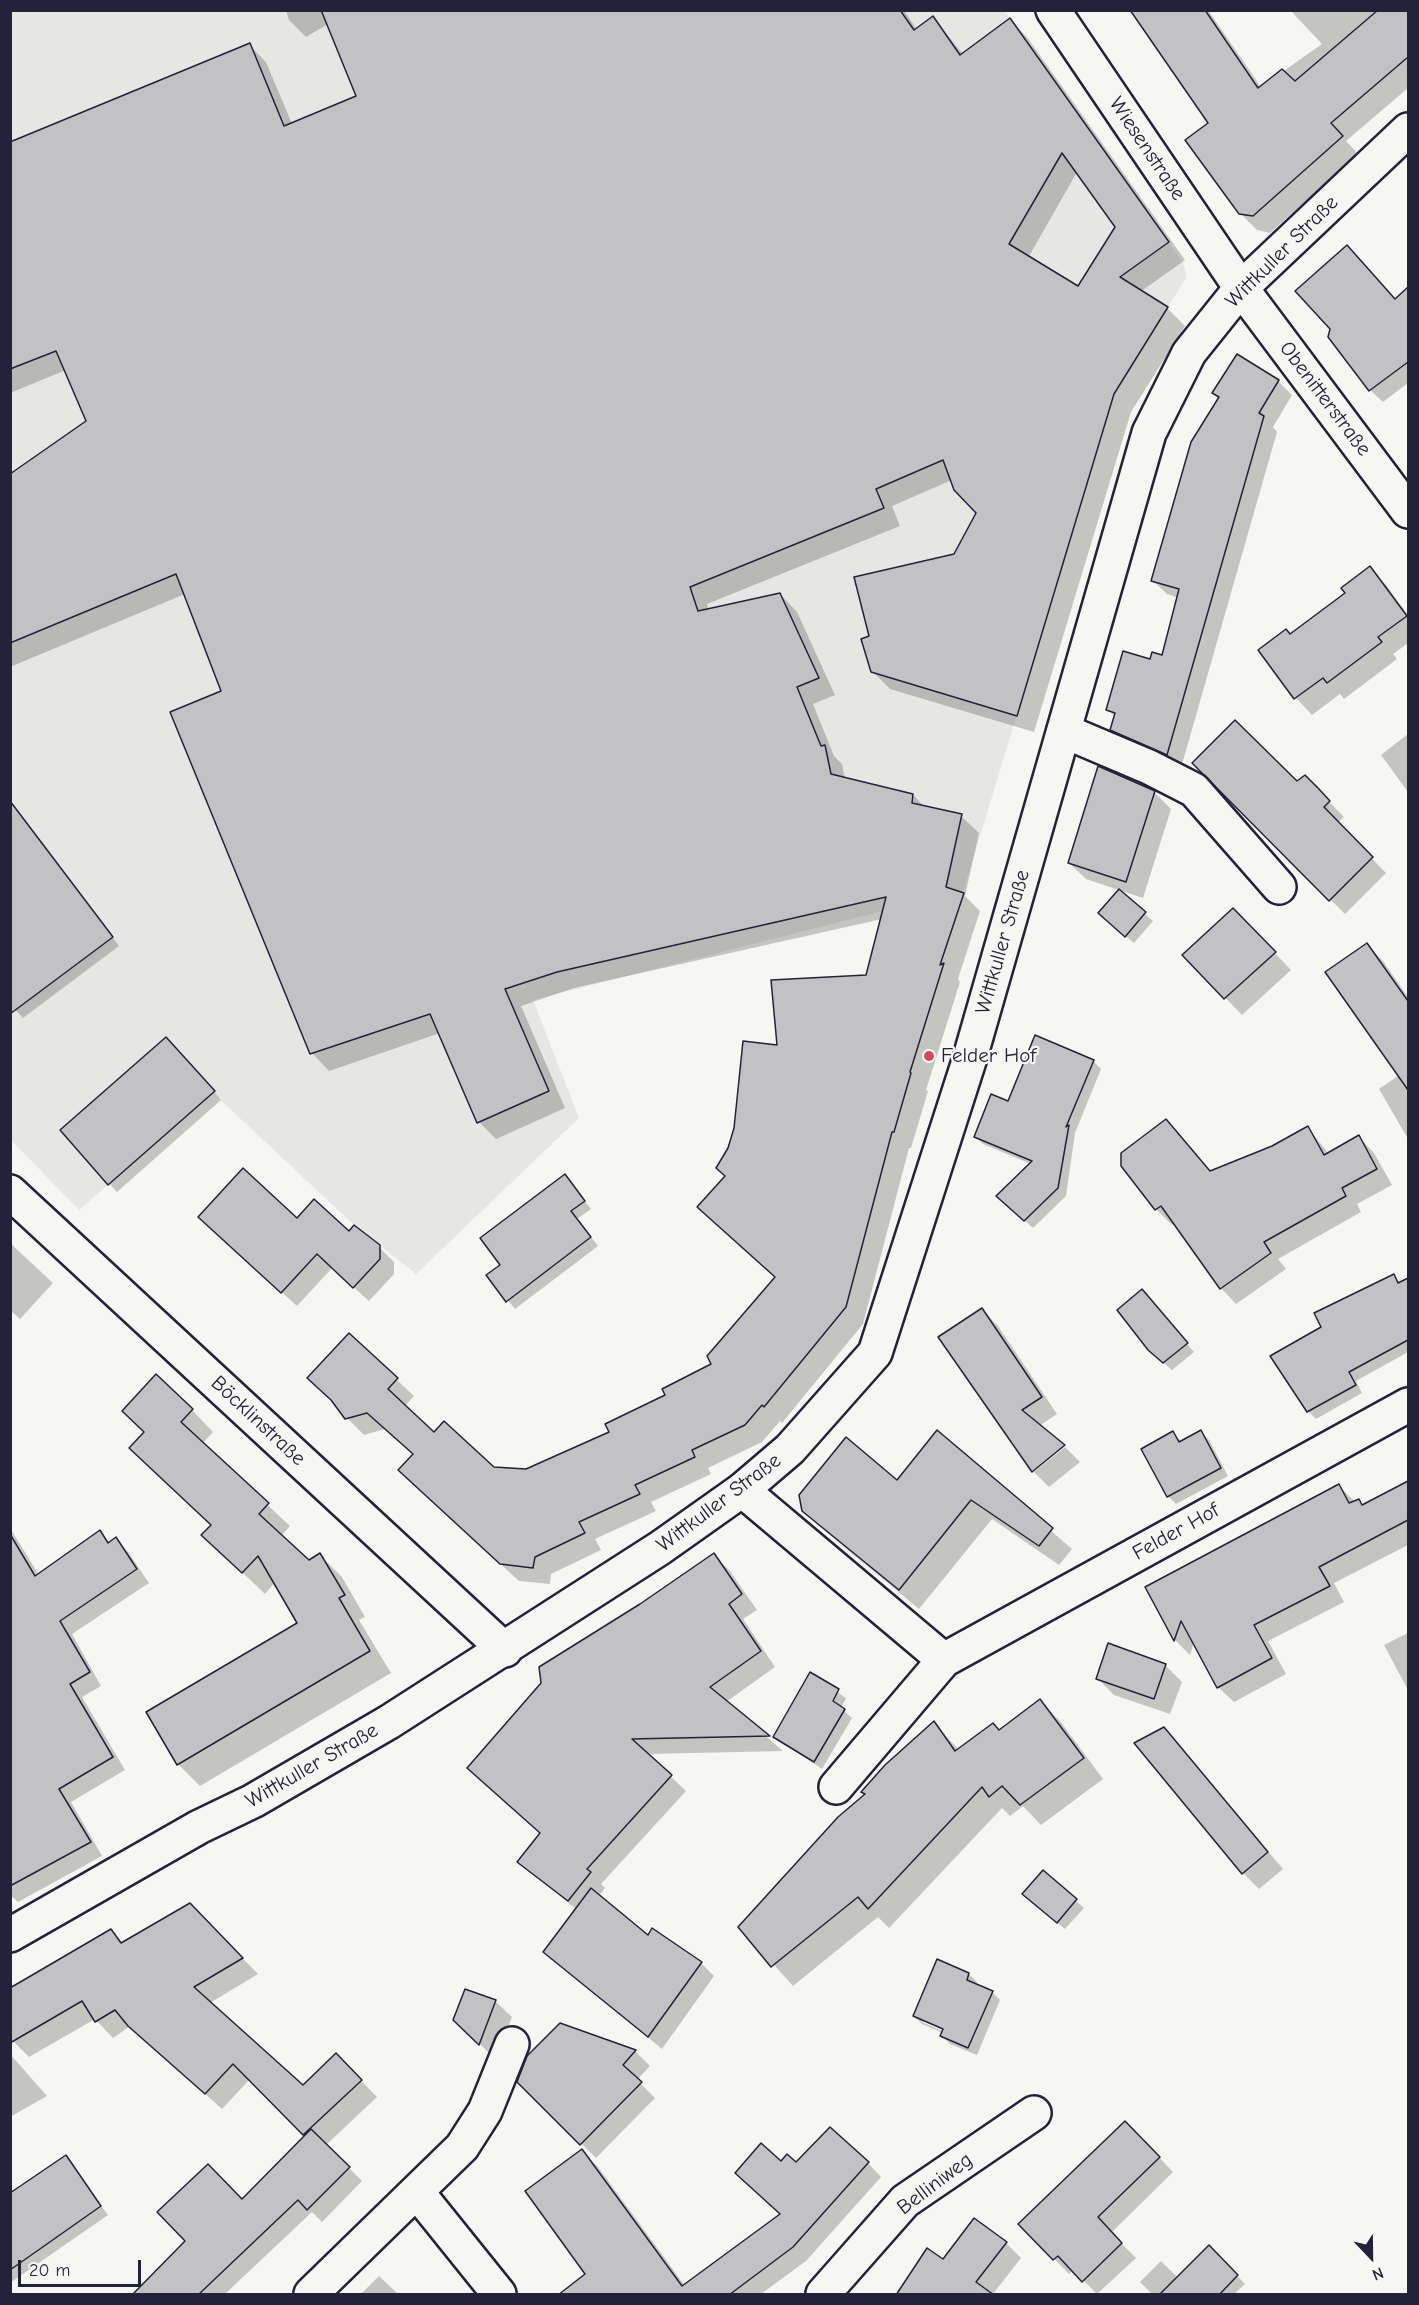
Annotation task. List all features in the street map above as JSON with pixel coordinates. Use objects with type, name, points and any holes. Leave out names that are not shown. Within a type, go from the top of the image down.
[{"type":"street","name":"Wiesenstraße","points":[[1053,10],[1241,288]]},
{"type":"street","name":"Wittkuller Straße","points":[[10,1935],[199,1827],[253,1801],[505,1650],[660,1548],[742,1490],[790,1449],[875,1353],[969,1060],[1149,433],[1189,353],[1241,288],[1408,130]]},
{"type":"street","name":"Obenitterstraße","points":[[1241,288],[1408,511]]},
{"type":"street","points":[[1064,731],[1149,767],[1194,790],[1279,887]]},
{"type":"street","name":"Böcklinstraße","points":[[10,1192],[505,1650]]},
{"type":"street","name":"Felder Hof","points":[[836,1786],[944,1660],[1408,1405]]},
{"type":"street","points":[[742,1490],[944,1660]]},
{"type":"street","points":[[311,2295],[462,2148],[484,2111],[512,2044]]},
{"type":"street","name":"Belliniweg","points":[[823,2295],[905,2201],[1034,2113]]},
{"type":"street","points":[[417,2192],[499,2295]]},
{"type":"shaded area","points":[[10,11],[1005,11],[1184,264],[1186,278],[1114,394],[951,932],[883,911],[533,1000],[579,1118],[416,1274],[354,1225],[213,1093],[79,1210],[11,1140]]},
{"type":"building","points":[[321,10],[900,10],[914,30],[933,16],[960,55],[1010,18],[1169,242],[1120,277],[1168,307],[1114,394],[1017,716],[871,672],[861,639],[869,636],[854,577],[954,554],[976,513],[954,490],[943,460],[876,489],[884,508],[690,587],[698,611],[780,593],[819,678],[797,687],[821,746],[825,745],[831,774],[913,794],[912,803],[962,814],[946,887],[964,893],[940,965],[944,963],[894,1132],[892,1132],[846,1307],[764,1407],[762,1405],[745,1425],[692,1450],[695,1457],[635,1485],[640,1494],[579,1522],[585,1533],[535,1557],[533,1568],[500,1564],[398,1470],[413,1454],[367,1413],[345,1419],[331,1400],[307,1378],[349,1333],[398,1378],[388,1389],[434,1432],[444,1421],[494,1467],[526,1469],[609,1432],[605,1424],[665,1395],[662,1389],[711,1364],[707,1356],[775,1277],[697,1207],[725,1176],[716,1168],[728,1148],[734,1128],[743,1041],[777,1045],[771,980],[866,975],[886,897],[557,972],[505,989],[549,1091],[477,1123],[430,1014],[310,1054],[170,712],[221,691],[176,574],[10,643],[10,474],[86,421],[56,351],[10,369],[10,142],[250,43],[284,126],[356,96]],"holes":[[[1062,153],[1115,227],[1078,286],[1009,244]]]},
{"type":"building","points":[[1130,10],[1205,10],[1258,88],[1282,69],[1295,81],[1378,10],[1408,10],[1408,57],[1331,123],[1343,136],[1253,216],[1239,214],[1185,140],[1208,123]]},
{"type":"building","points":[[1347,245],[1395,299],[1408,287],[1408,362],[1369,391],[1328,337],[1330,329],[1295,291]]},
{"type":"building","points":[[1237,354],[1279,380],[1259,413],[1264,416],[1167,755],[1110,730],[1115,713],[1106,710],[1123,651],[1150,659],[1152,652],[1162,655],[1179,589],[1151,581],[1191,442],[1219,397],[1212,393]]},
{"type":"building","points":[[1370,566],[1407,616],[1378,637],[1382,642],[1327,683],[1323,678],[1294,699],[1258,650],[1286,629],[1290,634],[1345,593],[1341,588]]},
{"type":"building","points":[[1235,720],[1297,781],[1305,775],[1330,801],[1324,807],[1373,857],[1329,901],[1192,763]]},
{"type":"building","points":[[1098,766],[1155,791],[1126,882],[1068,863]]},
{"type":"building","points":[[10,801],[113,937],[10,1014]]},
{"type":"building","points":[[1119,889],[1146,912],[1125,937],[1098,913]]},
{"type":"building","points":[[1233,908],[1276,952],[1224,999],[1182,955]]},
{"type":"building","points":[[1367,943],[1408,1001],[1408,1090],[1325,972]]},
{"type":"building","points":[[1035,1035],[1094,1060],[1066,1127],[1069,1125],[1058,1188],[1024,1221],[996,1196],[1032,1161],[974,1137],[991,1094],[1008,1101]]},
{"type":"building","points":[[166,1037],[215,1091],[108,1185],[60,1130]]},
{"type":"building","points":[[1166,1119],[1210,1171],[1272,1146],[1308,1126],[1324,1155],[1359,1135],[1377,1169],[1342,1188],[1346,1196],[1264,1242],[1271,1253],[1220,1289],[1161,1206],[1155,1210],[1121,1166],[1121,1153]]},
{"type":"building","points":[[243,1168],[297,1218],[314,1199],[349,1231],[354,1225],[380,1245],[380,1259],[353,1288],[317,1254],[281,1293],[198,1217]]},
{"type":"building","points":[[565,1174],[585,1201],[571,1211],[591,1237],[506,1302],[486,1275],[500,1265],[480,1238]]},
{"type":"building","points":[[1394,1274],[1398,1283],[1408,1278],[1408,1340],[1349,1372],[1356,1385],[1307,1412],[1270,1356],[1321,1327],[1314,1313]]},
{"type":"building","points":[[1142,1289],[1188,1343],[1163,1363],[1148,1350],[1117,1310]]},
{"type":"building","points":[[982,1308],[1042,1397],[1022,1410],[1065,1445],[1032,1472],[938,1337]]},
{"type":"building","points":[[156,1374],[193,1409],[181,1422],[269,1503],[259,1514],[309,1560],[320,1553],[345,1595],[339,1598],[370,1651],[177,1765],[146,1712],[297,1623],[258,1556],[242,1573],[201,1535],[211,1525],[129,1448],[144,1432],[122,1411]]},
{"type":"building","points":[[937,1430],[1053,1528],[1039,1546],[971,1500],[899,1590],[802,1511],[799,1495],[846,1437],[897,1480]]},
{"type":"building","points":[[1201,1430],[1221,1468],[1167,1497],[1141,1449],[1173,1431],[1179,1442]]},
{"type":"building","points":[[1408,1481],[1408,1520],[1319,1567],[1330,1586],[1254,1625],[1272,1658],[1217,1688],[1181,1621],[1174,1641],[1145,1587],[1339,1484],[1349,1503],[1359,1499],[1362,1505]]},
{"type":"building","points":[[100,1530],[108,1543],[116,1537],[137,1569],[60,1621],[90,1672],[70,1684],[113,1757],[59,1789],[91,1842],[10,1886],[10,1534],[35,1576]]},
{"type":"building","points":[[714,1553],[742,1594],[729,1604],[761,1651],[710,1687],[770,1736],[632,1739],[672,1775],[587,1869],[591,1872],[568,1901],[517,1862],[540,1833],[467,1768],[541,1683],[539,1667],[640,1604]]},
{"type":"building","points":[[1108,1643],[1166,1664],[1154,1699],[1096,1679]]},
{"type":"building","points":[[810,1672],[839,1689],[833,1701],[845,1709],[814,1762],[773,1737]]},
{"type":"building","points":[[1040,1699],[1084,1758],[1020,1805],[1002,1786],[989,1797],[982,1787],[868,1909],[858,1897],[771,1967],[738,1927],[838,1817],[865,1794],[861,1792],[885,1765],[934,1721],[955,1751],[993,1723],[999,1730]]},
{"type":"building","points":[[1164,1727],[1268,1852],[1242,1874],[1134,1743]]},
{"type":"building","points":[[1043,1870],[1077,1899],[1057,1923],[1022,1894]]},
{"type":"building","points":[[591,1888],[648,1935],[652,1928],[702,1962],[648,2037],[543,1952]]},
{"type":"building","points":[[190,1903],[243,1958],[194,1987],[303,2085],[336,2053],[362,2080],[303,2135],[233,2064],[205,2094],[128,2026],[115,2010],[95,2022],[82,2001],[10,2043],[10,1988],[111,1929],[121,1943]]},
{"type":"building","points":[[937,1959],[969,1973],[967,1980],[993,1991],[968,2048],[940,2036],[943,2029],[913,2016]]},
{"type":"building","points":[[465,1989],[496,2000],[479,2045],[453,2020]]},
{"type":"building","points":[[560,2023],[636,2050],[623,2065],[642,2082],[580,2145],[517,2082],[527,2056]]},
{"type":"building","points":[[1125,2121],[1160,2157],[1098,2217],[1122,2243],[1082,2282],[1058,2256],[1053,2260],[1018,2224]]},
{"type":"building","points":[[830,2127],[869,2162],[793,2247],[729,2295],[558,2295],[585,2274],[525,2191],[582,2149],[682,2286],[780,2214],[735,2173],[761,2143],[781,2161],[787,2154],[796,2162]]},
{"type":"building","points":[[311,2129],[350,2167],[307,2210],[298,2200],[198,2295],[132,2295],[185,2241],[157,2212],[208,2164],[242,2199]]},
{"type":"building","points":[[66,2155],[101,2206],[10,2270],[10,2193]]},
{"type":"building","points":[[974,2218],[1007,2242],[976,2282],[994,2295],[896,2295],[927,2248],[943,2259]]},
{"type":"building","points":[[1209,2245],[1238,2275],[1219,2295],[1159,2295]]},
{"type":"place","name":"Felder Hof","points":[[929,1056]]}]
